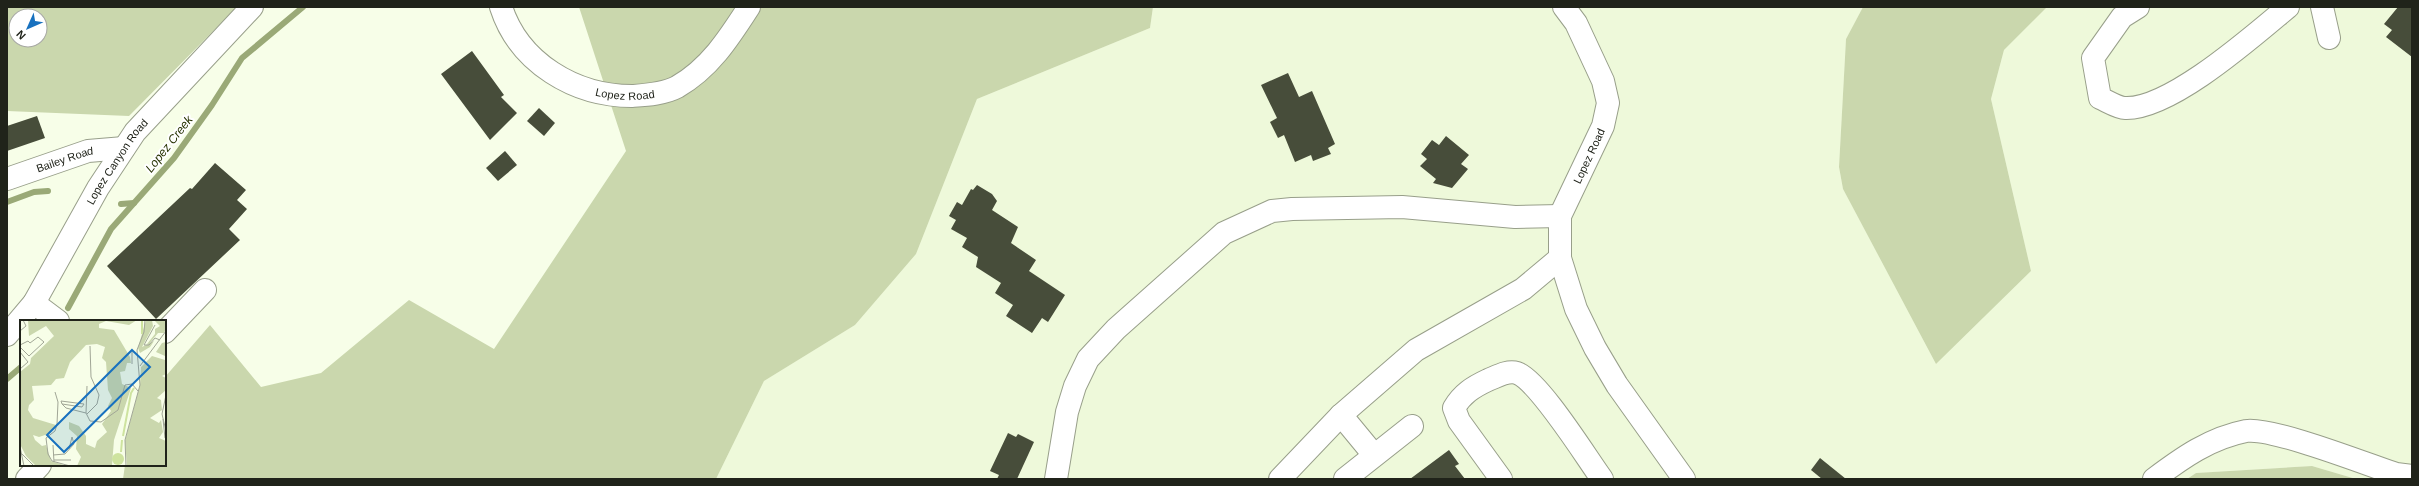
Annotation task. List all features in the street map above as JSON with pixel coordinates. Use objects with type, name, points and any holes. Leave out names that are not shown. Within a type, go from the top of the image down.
[{"type":"street","name":"Lopez Canyon Road","points":[[7,335],[34,303],[98,188],[124,148],[148,118],[252,7]]},
{"type":"street","name":"Lopez Road","points":[[501,7],[514,37],[529,55],[550,71],[577,86],[609,96],[646,95],[675,88],[692,77],[721,50],[749,7]]},
{"type":"street","name":"Lopez Road","points":[[1560,216],[1603,126],[1608,103],[1603,81],[1576,23],[1564,7]]},
{"type":"street","points":[[2138,7],[2122,17],[2093,58],[2100,98],[2124,108],[2158,101],[2221,62],[2288,7]]},
{"type":"street","points":[[2322,7],[2329,38]]},
{"type":"street","name":"Bailey Road","points":[[7,179],[88,151],[124,148]]},
{"type":"street","points":[[1056,479],[1067,412],[1075,386],[1088,359],[1116,329],[1224,233],[1272,211],[1292,209],[1402,207],[1515,217],[1560,216],[1560,258],[1576,309],[1595,348],[1617,385],[1684,479]]},
{"type":"street","points":[[1280,479],[1341,415],[1416,350],[1523,289],[1560,258]]},
{"type":"street","points":[[166,331],[205,290]]},
{"type":"street","points":[[34,303],[57,320]]},
{"type":"street","points":[[1502,479],[1459,421],[1454,408],[1460,397],[1474,386],[1505,373],[1516,373],[1530,381],[1602,479]]},
{"type":"street","points":[[1341,415],[1374,455]]},
{"type":"street","points":[[1345,479],[1412,426]]},
{"type":"street","points":[[2154,479],[2201,447],[2218,438],[2248,431],[2281,436],[2396,474],[2412,476]]},
{"type":"street","points":[[27,479],[39,466]]},
{"type":"shaded area","points":[[7,7],[237,7],[129,116],[7,111]]},
{"type":"shaded area","points":[[579,7],[1153,7],[1150,28],[977,99],[916,254],[855,325],[764,381],[716,479],[123,479],[125,466],[166,466],[166,376],[210,325],[261,387],[321,373],[409,300],[494,349],[626,151]]},
{"type":"shaded area","points":[[1153,7],[1863,7],[1846,39],[1839,167],[1843,189],[1936,364],[2031,271],[1991,99],[2004,50],[2047,7],[2412,7],[2412,479],[2356,479],[2312,466],[2196,473],[2187,479],[716,479],[764,381],[855,325],[916,254],[977,99],[1150,28]]},
{"type":"shaded area","points":[[1863,7],[2047,7],[2004,50],[1991,99],[2031,271],[1936,364],[1843,189],[1839,167],[1846,39]]},
{"type":"shaded area","points":[[2312,466],[2356,479],[2187,479],[2196,473]]},
{"type":"building","points":[[2398,7],[2412,7],[2412,57],[2386,37],[2392,30],[2384,24]]},
{"type":"building","points":[[472,51],[504,95],[501,97],[517,113],[490,140],[441,74]]},
{"type":"building","points":[[1288,73],[1299,97],[1312,91],[1335,144],[1328,148],[1331,154],[1313,161],[1311,155],[1295,162],[1284,135],[1278,138],[1270,122],[1277,118],[1261,85]]},
{"type":"building","points":[[539,108],[555,123],[544,136],[527,121]]},
{"type":"building","points":[[37,116],[45,138],[7,151],[7,126]]},
{"type":"building","points":[[1446,136],[1469,155],[1461,164],[1468,169],[1452,188],[1433,183],[1436,179],[1420,166],[1427,159],[1421,154],[1432,140],[1439,145]]},
{"type":"building","points":[[505,151],[517,165],[498,181],[486,168]]},
{"type":"building","points":[[215,163],[246,190],[237,200],[247,209],[229,229],[240,240],[156,319],[107,266],[190,188],[192,189]]},
{"type":"building","points":[[977,185],[992,194],[997,201],[992,210],[1018,227],[1011,243],[1036,260],[1029,271],[1065,295],[1048,322],[1042,318],[1032,333],[1006,316],[1013,305],[995,293],[1001,283],[976,267],[978,257],[962,247],[967,238],[951,229],[956,220],[949,216],[957,202],[962,205],[971,189],[973,190]]},
{"type":"building","points":[[1008,433],[1016,437],[1018,434],[1034,442],[1017,479],[997,479],[999,475],[990,471]]},
{"type":"building","points":[[1449,450],[1459,464],[1455,466],[1465,479],[1410,479]]},
{"type":"building","points":[[1820,458],[1846,479],[1822,479],[1811,470]]},
{"type":"waterway","name":"Lopez Creek","points":[[68,308],[111,229],[174,158],[212,105],[242,58],[303,7]]},
{"type":"waterway","points":[[7,202],[34,192],[48,191]]},
{"type":"waterway","points":[[121,204],[134,203]]},
{"type":"waterway","name":"Lopez Creek","points":[[7,379],[20,368]]}]
